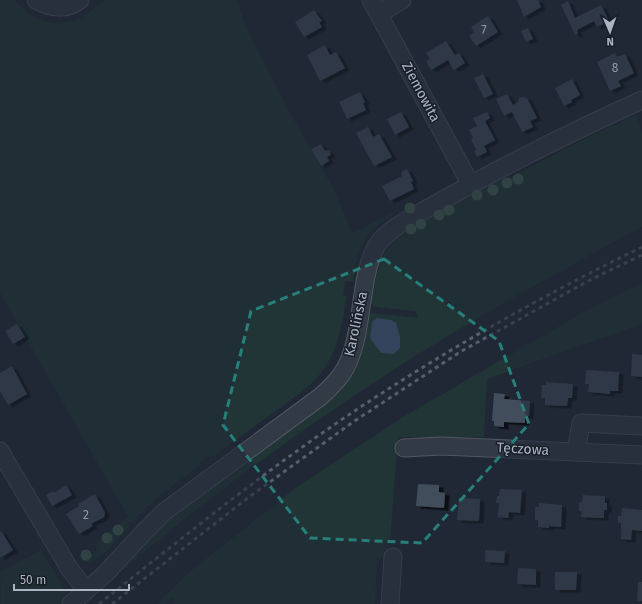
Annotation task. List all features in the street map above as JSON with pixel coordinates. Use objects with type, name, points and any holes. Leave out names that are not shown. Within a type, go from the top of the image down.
[{"type":"street","points":[[36,0],[50,7],[61,8],[80,0]]},
{"type":"street","points":[[375,7],[402,0]]},
{"type":"street","name":"Ziemowita","points":[[375,7],[471,185]]},
{"type":"street","name":"Karolińska","points":[[71,604],[106,573],[164,512],[320,397],[333,385],[342,374],[352,352],[367,271],[373,253],[386,234],[471,185],[580,128],[642,100]]},
{"type":"street","points":[[576,452],[581,424],[642,426]]},
{"type":"street","name":"Tęczowa","points":[[404,448],[441,446],[642,455]]},
{"type":"street","points":[[0,451],[69,568],[86,590]]},
{"type":"street","points":[[390,604],[394,557]]},
{"type":"highlighted area","points":[[384,259],[499,341],[529,424],[422,543],[310,538],[223,425],[251,311]]},
{"type":"shaded area","points":[[0,0],[15,0],[26,12],[34,17],[48,22],[57,23],[73,21],[82,17],[105,0],[237,0],[247,29],[288,109],[334,189],[352,233],[401,208],[379,224],[366,238],[362,245],[353,282],[346,281],[343,295],[347,296],[339,336],[330,360],[323,371],[303,391],[211,458],[208,456],[200,462],[201,465],[154,501],[98,559],[91,563],[79,560],[85,560],[97,550],[95,544],[128,517],[0,293]]},
{"type":"shaded area","points":[[636,115],[642,133],[642,227],[486,313],[343,403],[298,434],[210,499],[125,568],[84,604],[79,604],[164,522],[328,400],[330,401],[341,390],[348,381],[358,362],[364,341],[368,315],[373,313],[418,318],[416,311],[374,307],[370,304],[382,260],[391,244],[397,238],[418,224],[419,226],[419,224],[500,179],[505,180],[580,141]]},
{"type":"shaded area","points":[[642,283],[642,324],[487,379],[484,437],[398,437],[389,554],[377,560],[375,604],[176,604],[172,598],[164,604],[156,604],[188,573],[297,487],[403,417],[594,306]]},
{"type":"shaded area","points":[[41,550],[69,596],[59,604],[1,604],[0,572]]},
{"type":"water","points":[[377,318],[391,320],[396,323],[400,336],[400,348],[394,354],[381,353],[370,338],[372,322]]},
{"type":"building","points":[[517,0],[538,0],[541,7],[524,17]]},
{"type":"building","points":[[568,1],[575,18],[601,5],[609,21],[597,27],[594,21],[577,30],[578,33],[575,35],[561,5]]},
{"type":"building","points":[[314,10],[322,21],[319,22],[322,27],[304,37],[295,22]]},
{"type":"building","points":[[488,16],[498,32],[476,46],[469,36],[474,32],[471,27]]},
{"type":"building","points":[[528,28],[533,39],[526,42],[521,31]]},
{"type":"building","points":[[446,41],[455,55],[459,53],[465,63],[454,70],[448,60],[431,70],[426,61],[430,59],[426,53]]},
{"type":"building","points":[[325,45],[330,55],[336,52],[345,68],[320,81],[307,55]]},
{"type":"building","points":[[615,53],[617,57],[625,54],[634,73],[618,81],[621,86],[610,91],[597,62]]},
{"type":"building","points":[[483,74],[493,94],[484,98],[474,78]]},
{"type":"building","points":[[572,79],[580,95],[571,100],[572,102],[564,106],[555,88]]},
{"type":"building","points":[[360,92],[365,102],[363,103],[366,110],[347,119],[339,102]]},
{"type":"building","points":[[507,94],[513,105],[518,102],[519,98],[527,98],[537,118],[530,121],[533,127],[522,132],[512,112],[504,116],[496,99]]},
{"type":"building","points":[[401,112],[409,127],[395,135],[387,119]]},
{"type":"building","points":[[487,112],[490,118],[485,121],[495,140],[484,146],[487,152],[477,157],[474,151],[476,150],[471,139],[473,138],[469,130],[477,126],[473,118]]},
{"type":"building","points":[[368,127],[373,137],[379,134],[392,157],[374,166],[356,133]]},
{"type":"building","points":[[321,144],[325,151],[329,151],[331,154],[327,157],[329,161],[321,166],[311,149]]},
{"type":"building","points":[[407,169],[413,181],[411,182],[414,189],[390,201],[382,186],[402,176],[401,172]]},
{"type":"building","points":[[17,324],[25,337],[13,344],[5,331]]},
{"type":"building","points":[[632,354],[642,355],[642,377],[631,376]]},
{"type":"building","points":[[12,366],[27,394],[8,405],[0,391],[0,373]]},
{"type":"building","points":[[586,370],[619,372],[618,391],[610,391],[610,394],[588,392],[589,384],[585,384]]},
{"type":"building","points":[[546,382],[573,384],[572,398],[568,398],[567,406],[545,405],[545,398],[541,398],[542,385],[546,385]]},
{"type":"building","points":[[494,393],[505,394],[504,399],[530,401],[529,416],[525,416],[525,423],[504,422],[504,427],[494,426],[494,421],[492,421]]},
{"type":"building","points":[[418,484],[439,485],[439,492],[445,493],[444,508],[416,506]]},
{"type":"building","points":[[66,485],[72,495],[52,506],[46,495],[53,491],[54,493]]},
{"type":"building","points":[[500,489],[522,490],[520,513],[509,512],[508,518],[498,517],[499,503],[496,503]]},
{"type":"building","points":[[95,494],[105,513],[104,517],[91,524],[93,526],[79,534],[66,514],[79,506],[78,504]]},
{"type":"building","points":[[583,495],[605,496],[607,510],[604,510],[604,518],[581,517],[582,511],[579,511],[579,502],[582,502]]},
{"type":"building","points":[[459,498],[480,499],[479,521],[457,520]]},
{"type":"building","points":[[539,503],[562,505],[561,527],[538,527],[538,520],[535,520],[535,507],[539,507]]},
{"type":"building","points":[[622,508],[642,510],[642,531],[632,530],[631,540],[621,539],[621,523],[618,523],[618,516],[621,516]]},
{"type":"building","points":[[1,531],[13,550],[0,558],[0,532]]},
{"type":"building","points":[[485,550],[505,551],[504,563],[485,562]]},
{"type":"building","points":[[518,568],[536,569],[536,585],[517,584]]},
{"type":"building","points":[[555,572],[577,572],[576,590],[555,590]]},
{"type":"building","points":[[638,582],[642,582],[642,601],[637,601]]},
{"type":"railway","points":[[99,604],[285,459],[350,414],[385,391],[493,326],[567,285],[642,247]]},
{"type":"railway","points":[[112,604],[249,497],[353,422],[460,352],[590,280],[642,255]]}]
